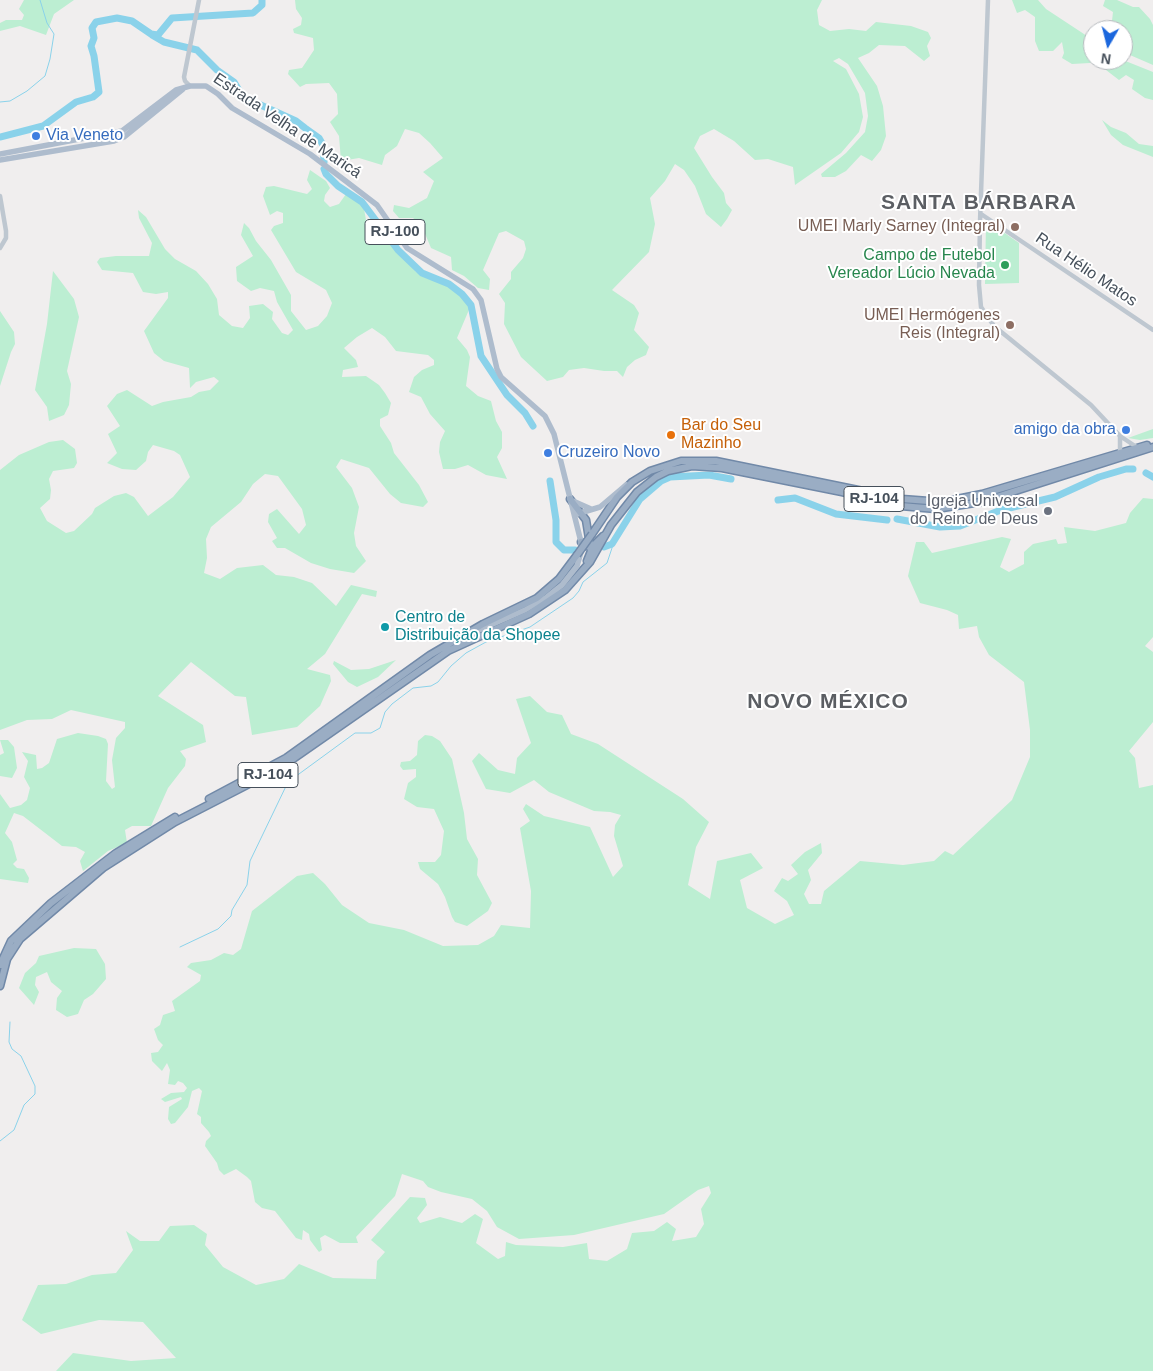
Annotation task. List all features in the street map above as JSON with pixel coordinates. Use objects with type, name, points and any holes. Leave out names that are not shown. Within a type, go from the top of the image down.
[{"type":"highway","name":"RJ-104","points":[[0,965],[5,952],[19,931],[85,875],[171,819],[271,768],[414,667],[459,638],[537,598],[559,579],[617,496],[632,482],[650,470],[685,460],[701,460],[902,499],[942,502],[982,494],[1153,443]]},
{"type":"highway","name":"RJ-104","points":[[0,986],[7,959],[20,939],[103,868],[175,822],[280,768],[448,651],[529,614],[565,590],[590,562],[611,525],[644,485],[662,474],[686,466],[722,468],[901,506],[936,509],[982,502],[1153,447]]},
{"type":"highway","points":[[565,590],[589,557],[590,547],[586,520],[582,512],[570,499]]},
{"type":"highway","points":[[590,547],[597,544],[611,525]]},
{"type":"highway","points":[[581,542],[590,547]]},
{"type":"main road","name":"Estrada Velha de Maricá","points":[[0,154],[122,131],[173,92],[200,85],[210,88],[232,108],[316,159],[377,205],[407,248],[473,289],[481,300],[497,369],[501,377],[539,410],[550,424],[570,499]]},
{"type":"main road","name":"Estrada Velha de Maricá","points":[[0,160],[124,137],[188,87]]},
{"type":"main road","points":[[574,518],[582,512],[602,505],[616,492],[632,482]]},
{"type":"main road","points":[[570,499],[591,509]]},
{"type":"main road","name":"RJ-100","points":[[570,499],[581,542]]},
{"type":"main road","points":[[459,638],[518,614],[548,597],[562,585],[577,566],[581,556],[581,542]]},
{"type":"street","points":[[188,87],[184,77],[199,0]]},
{"type":"street","points":[[988,0],[979,285],[980,300],[985,315],[990,322],[1020,349],[1091,405],[1120,436],[1138,448]]},
{"type":"street","points":[[0,196],[6,231],[6,238],[0,248]]},
{"type":"street","name":"Rua Hélio Matos","points":[[980,214],[1153,330]]},
{"type":"street","points":[[1120,436],[1120,453]]},
{"type":"green space","points":[[24,0],[74,0],[54,14],[46,35],[20,26],[0,31],[0,23],[6,20],[22,20],[24,15],[19,9]]},
{"type":"green space","points":[[295,0],[822,0],[817,10],[819,25],[830,31],[849,29],[866,31],[876,22],[911,26],[928,32],[931,38],[927,46],[930,56],[924,61],[905,46],[879,45],[869,53],[858,58],[877,86],[883,106],[886,136],[881,150],[872,161],[861,155],[846,171],[835,177],[822,177],[821,174],[846,153],[865,132],[868,116],[865,93],[848,64],[839,58],[833,61],[846,69],[859,94],[863,117],[859,132],[841,153],[795,185],[793,167],[768,159],[755,160],[734,141],[714,129],[700,136],[694,148],[724,193],[726,203],[732,210],[721,227],[706,214],[695,186],[684,170],[675,164],[665,181],[650,198],[655,224],[649,252],[612,290],[634,305],[639,313],[634,330],[649,347],[646,355],[635,360],[627,367],[623,377],[617,371],[584,368],[569,370],[563,377],[547,381],[521,357],[504,324],[505,303],[499,294],[511,279],[511,272],[523,258],[526,249],[524,241],[506,231],[499,233],[483,270],[490,279],[489,290],[478,288],[464,276],[452,270],[451,257],[431,248],[421,224],[413,218],[399,218],[393,211],[394,205],[409,208],[427,198],[434,181],[423,172],[443,158],[430,143],[419,133],[405,129],[397,146],[385,155],[382,165],[359,158],[341,161],[339,136],[330,122],[338,114],[337,94],[329,83],[306,84],[300,87],[288,74],[289,70],[302,68],[314,50],[313,38],[294,33],[293,29],[301,25],[302,18],[296,9]]},
{"type":"green space","points":[[1012,0],[1038,0],[1046,9],[1083,33],[1083,63],[1072,64],[1062,58],[1064,53],[1062,42],[1053,51],[1039,51],[1035,41],[1035,17],[1025,10],[1017,13]]},
{"type":"green space","points":[[1105,0],[1117,0],[1133,7],[1139,7],[1150,19],[1153,25],[1153,65],[1133,56],[1133,20],[1112,20],[1113,12],[1103,6]]},
{"type":"green space","points":[[1133,64],[1153,72],[1153,100],[1145,98],[1132,89],[1134,80],[1126,75],[1119,80],[1106,70],[1133,70]]},
{"type":"green space","points":[[1102,120],[1111,127],[1126,133],[1139,144],[1153,146],[1153,157],[1123,145],[1111,135]]},
{"type":"green space","points":[[310,170],[326,181],[330,188],[325,195],[324,201],[330,207],[339,204],[346,194],[356,199],[364,209],[366,220],[372,231],[386,235],[416,272],[449,284],[471,305],[457,338],[470,357],[466,386],[478,396],[491,401],[496,421],[502,432],[502,448],[497,457],[507,479],[486,475],[468,465],[455,469],[443,469],[439,452],[440,442],[445,431],[430,414],[421,397],[409,392],[414,377],[422,370],[434,365],[434,360],[428,355],[396,351],[385,337],[372,328],[357,337],[344,348],[356,360],[358,367],[343,370],[342,377],[366,376],[379,385],[385,393],[391,403],[388,415],[380,419],[380,426],[391,443],[394,453],[419,485],[428,502],[423,507],[401,503],[390,494],[369,468],[341,459],[336,467],[352,488],[359,507],[354,533],[356,546],[366,561],[354,573],[330,569],[311,563],[285,548],[277,548],[272,541],[277,538],[268,522],[269,514],[277,509],[299,534],[306,525],[302,509],[278,476],[265,474],[253,484],[241,502],[211,527],[206,539],[207,558],[204,573],[220,579],[237,568],[263,565],[276,575],[294,577],[312,583],[336,606],[351,585],[377,591],[376,597],[362,594],[325,654],[307,669],[330,675],[331,681],[320,706],[297,727],[252,735],[246,697],[235,696],[191,662],[158,696],[203,725],[206,742],[180,751],[186,759],[185,766],[168,788],[151,826],[132,826],[125,830],[127,843],[108,851],[83,871],[80,861],[85,852],[76,847],[62,846],[23,816],[14,813],[5,833],[12,842],[17,860],[13,864],[17,868],[24,869],[29,878],[28,883],[0,879],[0,794],[10,808],[21,805],[27,800],[30,788],[24,777],[28,761],[22,752],[36,755],[37,769],[49,763],[57,739],[78,733],[106,739],[108,744],[106,781],[112,789],[115,787],[112,760],[116,738],[125,728],[125,722],[71,710],[52,719],[27,720],[0,730],[0,470],[19,455],[49,442],[63,440],[75,449],[77,463],[74,468],[53,471],[49,479],[50,499],[40,508],[47,521],[66,533],[74,531],[92,514],[95,508],[114,496],[126,493],[134,497],[148,516],[173,497],[190,477],[180,455],[174,451],[153,445],[148,452],[146,461],[136,470],[122,469],[107,463],[117,453],[108,434],[120,426],[107,406],[117,394],[127,390],[152,406],[191,397],[199,392],[210,390],[219,381],[214,377],[196,382],[190,388],[189,368],[164,361],[154,353],[144,331],[168,298],[168,292],[156,294],[143,292],[133,273],[102,270],[97,262],[100,258],[116,256],[149,256],[152,243],[139,218],[138,210],[146,217],[165,249],[175,259],[196,271],[208,284],[217,299],[219,315],[232,326],[243,328],[250,318],[249,306],[263,304],[273,312],[272,319],[282,333],[288,335],[293,330],[277,302],[274,291],[260,288],[251,291],[237,281],[236,267],[253,256],[241,235],[244,223],[271,260],[291,295],[291,311],[306,330],[318,326],[327,316],[332,303],[326,290],[296,272],[271,230],[274,226],[283,223],[283,213],[277,211],[270,215],[263,196],[266,187],[274,186],[307,194],[312,189],[307,180]]},
{"type":"green space","points":[[986,220],[1019,243],[1019,283],[985,284]]},
{"type":"green space","points":[[53,271],[74,299],[79,317],[67,371],[71,384],[69,405],[64,415],[49,421],[47,407],[35,390],[47,324]]},
{"type":"green space","points":[[0,311],[14,332],[15,344],[0,386]]},
{"type":"green space","points":[[1153,429],[1153,438],[1140,440],[1128,438]]},
{"type":"green space","points":[[1143,498],[1153,499],[1153,637],[1145,646],[1153,652],[1153,722],[1129,751],[1135,758],[1139,788],[1153,785],[1153,1371],[56,1371],[73,1353],[131,1361],[176,1358],[143,1322],[99,1320],[41,1334],[22,1320],[38,1285],[66,1284],[92,1275],[116,1273],[133,1250],[126,1231],[140,1241],[159,1241],[170,1226],[194,1225],[207,1234],[205,1245],[223,1267],[256,1285],[284,1279],[299,1264],[333,1278],[376,1279],[377,1261],[385,1252],[371,1240],[410,1197],[425,1198],[427,1205],[417,1218],[420,1223],[440,1217],[462,1223],[475,1214],[483,1219],[476,1243],[498,1259],[505,1256],[506,1242],[516,1245],[563,1247],[587,1243],[589,1259],[607,1261],[627,1249],[632,1233],[654,1231],[667,1222],[676,1229],[672,1241],[696,1237],[704,1224],[701,1209],[711,1193],[709,1186],[698,1190],[664,1214],[574,1235],[519,1239],[497,1227],[487,1211],[472,1199],[441,1192],[428,1187],[423,1181],[402,1174],[395,1196],[356,1237],[358,1243],[340,1243],[325,1235],[320,1238],[322,1250],[319,1252],[310,1240],[309,1234],[303,1230],[302,1240],[296,1238],[275,1211],[262,1208],[255,1202],[251,1181],[247,1177],[236,1169],[224,1175],[219,1170],[217,1163],[205,1146],[206,1141],[211,1136],[201,1123],[201,1117],[197,1114],[202,1091],[199,1088],[192,1091],[188,1107],[175,1123],[171,1124],[168,1119],[169,1107],[182,1099],[181,1097],[165,1102],[161,1099],[171,1093],[184,1092],[187,1088],[178,1081],[175,1085],[168,1084],[170,1070],[167,1063],[162,1071],[152,1061],[151,1053],[158,1052],[163,1045],[158,1040],[154,1029],[160,1025],[163,1015],[175,1011],[172,1001],[200,981],[201,975],[187,967],[191,963],[211,960],[224,953],[233,955],[241,949],[252,911],[297,876],[313,873],[325,884],[342,905],[369,923],[404,930],[443,946],[478,945],[494,936],[501,925],[530,928],[531,891],[520,828],[530,821],[523,809],[526,804],[544,816],[590,827],[613,877],[623,866],[614,836],[615,825],[621,815],[594,811],[549,792],[534,780],[510,793],[486,789],[472,761],[479,753],[498,770],[515,774],[517,758],[531,743],[516,699],[530,696],[547,712],[562,715],[571,734],[598,744],[683,799],[709,822],[696,847],[688,885],[710,899],[717,861],[751,853],[763,868],[740,880],[747,908],[775,924],[794,915],[787,901],[774,891],[782,878],[788,881],[798,874],[791,865],[805,852],[821,843],[822,853],[808,870],[811,880],[804,894],[809,904],[821,904],[824,891],[860,861],[903,865],[934,861],[945,851],[953,855],[1012,800],[1030,757],[1030,730],[1024,682],[989,655],[979,637],[977,626],[959,629],[958,615],[920,603],[908,576],[916,542],[924,542],[932,553],[1002,537],[1011,539],[1000,567],[1009,572],[1024,564],[1024,552],[1033,544],[1056,539],[1058,544],[1067,543],[1064,527],[1095,531],[1126,523],[1130,513]]},
{"type":"green space","points":[[396,660],[378,677],[357,687],[348,682],[333,664],[334,661],[351,670],[369,669]]},
{"type":"green space","points":[[425,735],[432,736],[440,741],[452,759],[464,813],[467,839],[478,859],[477,875],[492,903],[488,911],[467,926],[455,922],[438,884],[420,869],[418,862],[435,862],[441,855],[444,831],[434,809],[417,807],[404,799],[408,783],[416,777],[416,769],[403,770],[400,766],[401,762],[410,761],[417,755],[418,741]]},
{"type":"green space","points":[[0,740],[8,740],[14,747],[17,768],[12,778],[0,776],[0,755],[4,753]]},
{"type":"green space","points":[[74,948],[96,949],[105,964],[106,979],[93,994],[84,1000],[78,1014],[67,1017],[56,1010],[57,998],[62,991],[51,982],[47,972],[36,977],[35,985],[39,992],[34,1005],[19,988],[25,973],[36,963],[39,956]]},
{"type":"waterway","points":[[0,102],[10,101],[27,91],[45,76],[54,34],[47,23],[40,0]]},
{"type":"waterway","points":[[0,137],[43,126],[76,102],[93,97],[99,92],[91,46],[94,38],[92,28],[96,22],[117,18],[132,21],[151,34],[158,35],[172,18],[253,13],[262,5],[262,0]]},
{"type":"waterway","points":[[152,35],[164,42],[197,50],[217,70],[234,82],[243,97],[296,121],[319,138],[323,145],[324,162]]},
{"type":"waterway","points":[[324,169],[326,174],[338,186],[362,202],[398,250],[422,273],[449,284],[462,294],[471,305],[481,356],[507,395],[525,413],[533,426]]},
{"type":"waterway","points":[[897,519],[940,527],[960,526],[1001,510],[1055,497],[1099,477],[1126,469],[1133,469]]},
{"type":"waterway","points":[[1146,473],[1153,477]]},
{"type":"waterway","points":[[604,547],[612,544],[640,499],[661,481],[670,477],[709,475],[731,479]]},
{"type":"waterway","points":[[550,481],[556,520],[556,542],[564,550],[575,550]]},
{"type":"waterway","points":[[778,500],[795,498],[836,514],[887,520]]},
{"type":"waterway","points":[[180,947],[218,929],[231,916],[232,910],[247,885],[250,861],[288,782],[355,733],[371,733],[380,728],[385,712],[392,704],[413,688],[431,686],[438,682],[451,666],[466,653],[486,642],[530,627],[573,598],[583,582],[607,563],[614,542]]},
{"type":"waterway","points":[[0,1141],[14,1130],[24,1105],[35,1094],[35,1086],[21,1056],[12,1049],[9,1042],[10,1022]]},
{"type":"place","name":"Via Veneto","points":[[36,136]]},
{"type":"place","name":"UMEI Marly Sarney (Integral)","points":[[1015,227]]},
{"type":"place","name":"Campo de Futebol Vereador Lúcio Nevada","points":[[1005,265]]},
{"type":"place","name":"UMEI Hermógenes Reis (Integral)","points":[[1010,325]]},
{"type":"place","name":"amigo da obra","points":[[1126,430]]},
{"type":"place","name":"Bar do Seu Mazinho","points":[[671,435]]},
{"type":"place","name":"Cruzeiro Novo","points":[[548,453]]},
{"type":"place","name":"Igreja Universal do Reino de Deus","points":[[1048,511]]},
{"type":"place","name":"Centro de Distribuição da Shopee","points":[[385,627]]},
{"type":"district","name":"SANTA BÁRBARA","points":[[979,203]]},
{"type":"district","name":"NOVO MÉXICO","points":[[828,702]]}]
